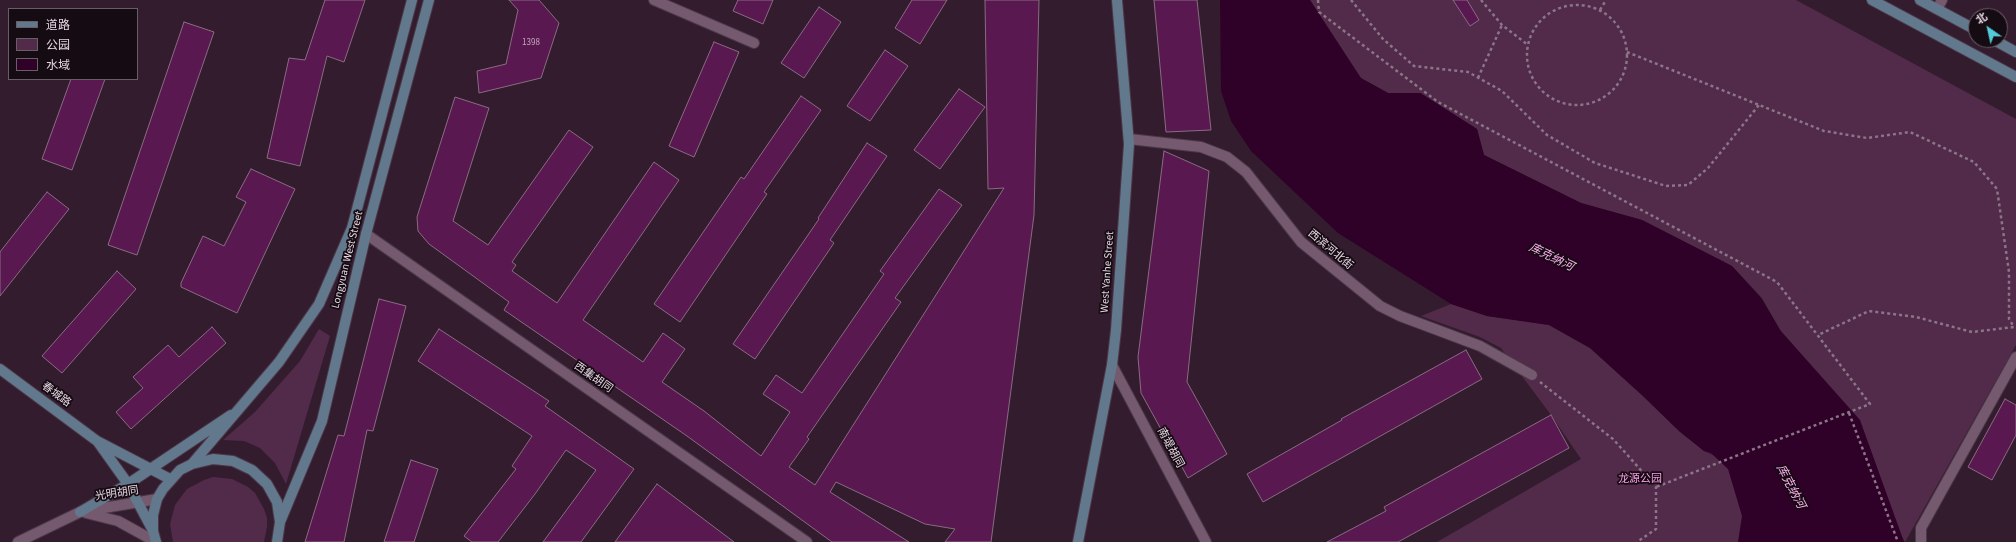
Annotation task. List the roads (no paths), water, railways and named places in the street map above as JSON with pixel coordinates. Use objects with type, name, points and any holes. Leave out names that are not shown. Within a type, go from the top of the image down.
[{"type":"main road","name":"Longyuan West Street","points":[[192,464],[279,362],[319,304],[352,228],[412,0]]},
{"type":"main road","name":"Longyuan West Street","points":[[276,542],[280,527],[322,420],[366,234],[429,0]]},
{"type":"main road","name":"West Yanhe Street","points":[[1078,542],[1112,364],[1116,330],[1129,138],[1116,0]]},
{"type":"main road","points":[[1872,0],[2016,77]]},
{"type":"main road","points":[[1920,0],[1939,5],[1968,25]]},
{"type":"main road","name":"春城路","points":[[0,370],[97,441]]},
{"type":"main road","points":[[80,512],[128,484],[242,407]]},
{"type":"main road","points":[[97,441],[170,479]]},
{"type":"main road","points":[[97,441],[128,484],[153,530],[156,542]]},
{"type":"main road","points":[[153,530],[153,515],[157,500],[170,479],[180,470],[192,464],[213,459],[233,461],[252,470],[267,484],[277,502],[283,542]]},
{"type":"street","points":[[654,0],[754,43]]},
{"type":"street","name":"西滨河北街","points":[[1129,138],[1201,147],[1227,157],[1246,172],[1301,242],[1380,306],[1400,316],[1480,346],[1532,375]]},
{"type":"street","name":"西集胡同","points":[[366,234],[807,542]]},
{"type":"street","points":[[1921,542],[1921,528],[2016,357]]},
{"type":"street","name":"南堤胡同","points":[[1112,364],[1206,542]]},
{"type":"street","name":"光明胡同","points":[[18,542],[80,512],[157,500]]},
{"type":"street","name":"光明胡同","points":[[80,512],[118,521],[156,542]]},
{"type":"water","name":"库克纳河","points":[[1220,0],[1310,0],[1361,78],[1388,93],[1420,93],[1477,129],[1484,155],[1581,203],[1642,220],[1732,266],[1762,299],[1780,330],[1860,420],[1904,542],[1738,542],[1742,516],[1728,469],[1711,453],[1704,451],[1679,431],[1590,348],[1549,325],[1487,316],[1451,304],[1338,233],[1251,151],[1231,121],[1221,91]]},
{"type":"park label","name":"龙源公园","points":[[1640,480]]}]
